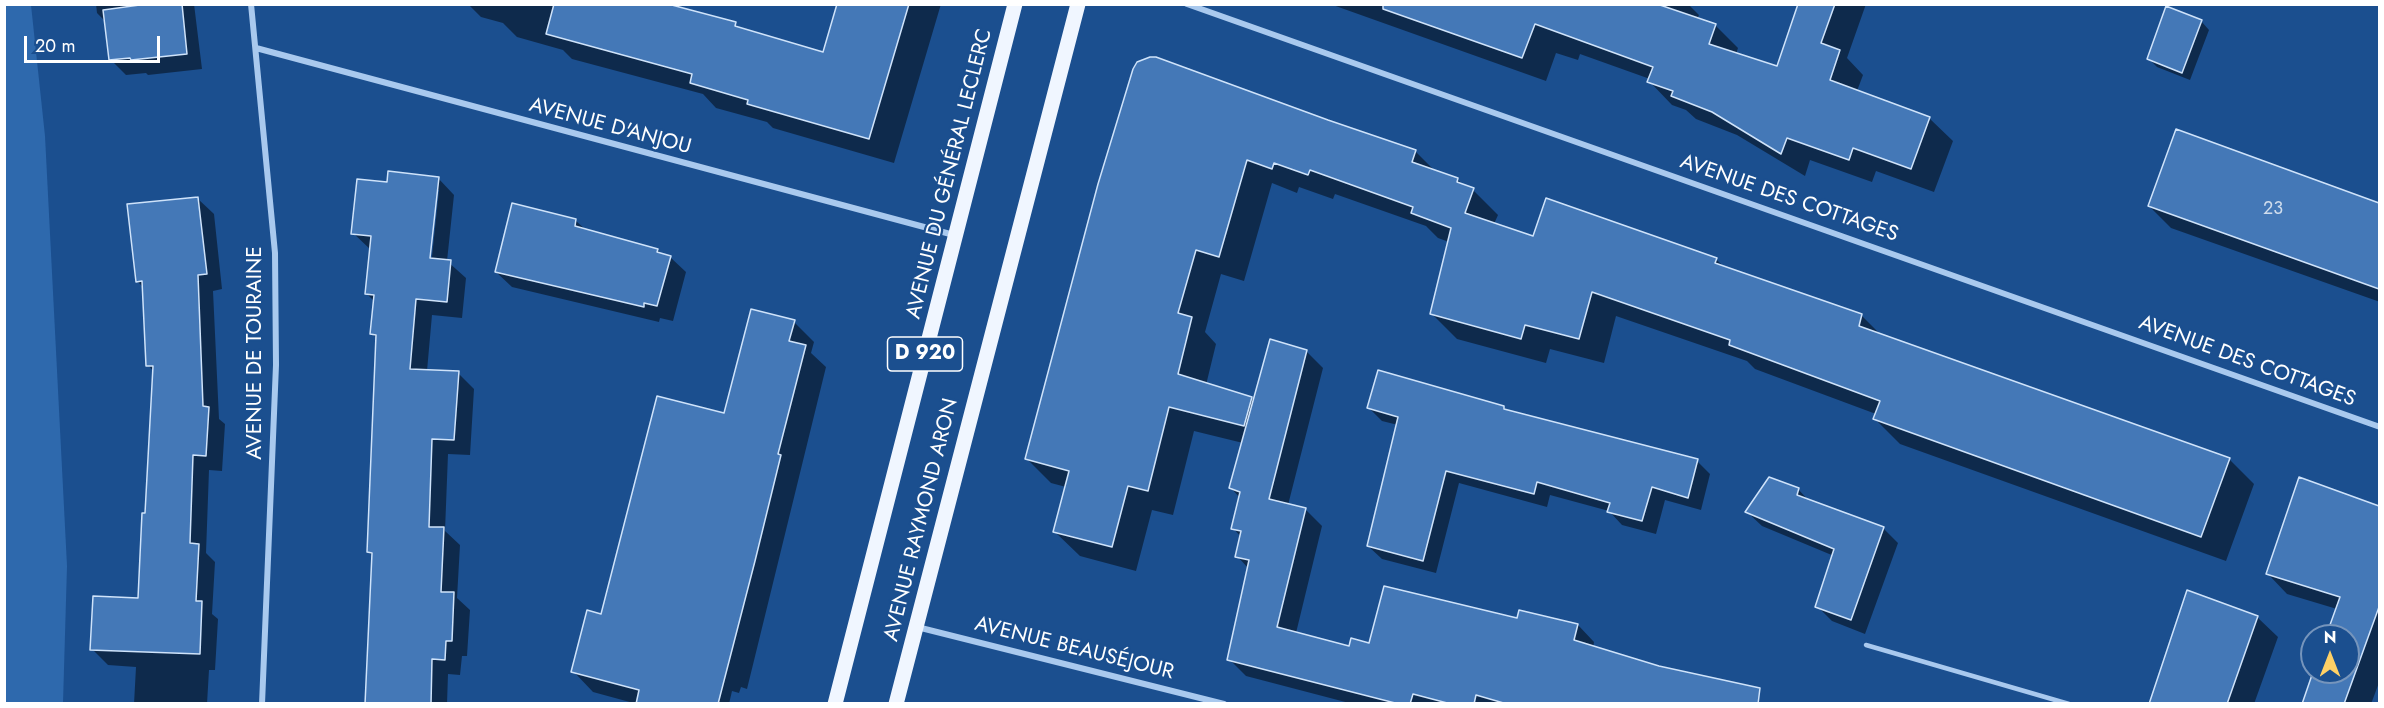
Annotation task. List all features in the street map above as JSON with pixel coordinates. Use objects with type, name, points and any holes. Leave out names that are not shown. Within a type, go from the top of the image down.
[{"type":"main road","name":"AVENUE DU GÉNÉRAL LECLERC","points":[[835,704],[1015,4]]},
{"type":"main road","name":"AVENUE RAYMOND ARON","points":[[896,704],[1078,4]]},
{"type":"street","name":"AVENUE DE TOURAINE","points":[[251,4],[275,253],[276,365],[262,704]]},
{"type":"street","name":"AVENUE DES COTTAGES","points":[[1187,4],[2379,427]]},
{"type":"street","name":"AVENUE D'ANJOU","points":[[256,48],[881,217],[956,235]]},
{"type":"street","name":"AVENUE BEAUSÉJOUR","points":[[916,627],[1224,704]]},
{"type":"lane","points":[[1866,645],[2069,704]]},
{"type":"shaded area","points":[[4,5],[31,5],[45,136],[67,566],[63,703],[5,703]]},
{"type":"building","points":[[147,4],[182,4],[187,54],[109,60],[103,10]]},
{"type":"building","points":[[554,4],[668,4],[736,22],[735,26],[823,52],[837,4],[909,4],[869,139],[747,104],[748,100],[690,83],[692,74],[546,34]]},
{"type":"building","points":[[1383,4],[1657,4],[1716,24],[1709,44],[1777,66],[1798,4],[1835,4],[1821,43],[1840,50],[1830,80],[1930,117],[1911,169],[1853,148],[1849,160],[1787,138],[1781,154],[1712,112],[1671,96],[1673,91],[1647,82],[1653,67],[1535,24],[1522,58],[1383,9]]},
{"type":"building","points":[[2166,6],[2202,20],[2182,73],[2147,59]]},
{"type":"building","points":[[1156,57],[1416,150],[1412,162],[1458,178],[1457,182],[1474,188],[1465,213],[1533,236],[1546,198],[1717,258],[1715,263],[1862,314],[1859,326],[2230,458],[2201,537],[1873,419],[1880,401],[1729,345],[1730,340],[1592,292],[1579,339],[1525,325],[1521,339],[1430,314],[1451,228],[1411,213],[1413,207],[1310,170],[1308,175],[1274,163],[1272,169],[1247,160],[1219,257],[1196,250],[1178,313],[1192,317],[1178,374],[1252,397],[1244,426],[1169,407],[1148,491],[1128,486],[1112,547],[1053,532],[1069,471],[1025,459],[1098,184],[1133,69],[1137,62]]},
{"type":"building","points":[[2176,129],[2379,203],[2379,289],[2148,206]]},
{"type":"building","points":[[388,171],[439,177],[430,258],[451,260],[447,302],[416,299],[410,369],[459,371],[454,440],[432,439],[429,527],[444,527],[441,592],[454,592],[452,641],[446,641],[445,660],[432,659],[431,704],[365,704],[372,553],[367,552],[376,335],[370,334],[374,295],[365,294],[371,236],[351,234],[357,179],[387,182]]},
{"type":"building","points":[[198,197],[207,274],[198,275],[203,406],[209,407],[206,456],[193,455],[190,543],[199,544],[196,601],[202,601],[200,654],[90,650],[93,596],[138,598],[153,366],[146,366],[142,281],[136,282],[127,204]]},
{"type":"building","points":[[512,203],[576,219],[575,226],[658,249],[657,252],[671,256],[657,306],[644,303],[644,307],[495,272]]},
{"type":"building","points":[[751,309],[795,320],[789,341],[806,345],[778,454],[781,455],[718,704],[636,704],[639,690],[571,672],[587,610],[601,614],[657,396],[724,413]]},
{"type":"building","points":[[1270,339],[1307,350],[1269,499],[1306,508],[1277,627],[1349,646],[1351,638],[1369,643],[1384,586],[1517,618],[1519,610],[1578,624],[1574,640],[1659,666],[1760,688],[1758,704],[1507,704],[1476,695],[1474,704],[1451,704],[1413,694],[1410,704],[1399,704],[1227,660],[1249,560],[1235,557],[1241,531],[1231,529],[1240,492],[1229,488]]},
{"type":"building","points":[[1378,370],[1504,406],[1504,409],[1698,459],[1688,498],[1652,487],[1642,521],[1607,512],[1610,503],[1537,482],[1534,494],[1446,471],[1423,561],[1367,546],[1398,417],[1367,408]]},
{"type":"building","points":[[1769,477],[1799,488],[1797,495],[1884,527],[1851,620],[1815,607],[1834,549],[1745,512]]},
{"type":"building","points":[[2299,477],[2379,506],[2379,607],[2360,660],[2360,624],[2330,624],[2340,597],[2266,574]]},
{"type":"building","points":[[2187,590],[2258,616],[2227,704],[2149,704]]},
{"type":"building","points":[[2309,684],[2351,684],[2344,704],[2302,704]]}]
